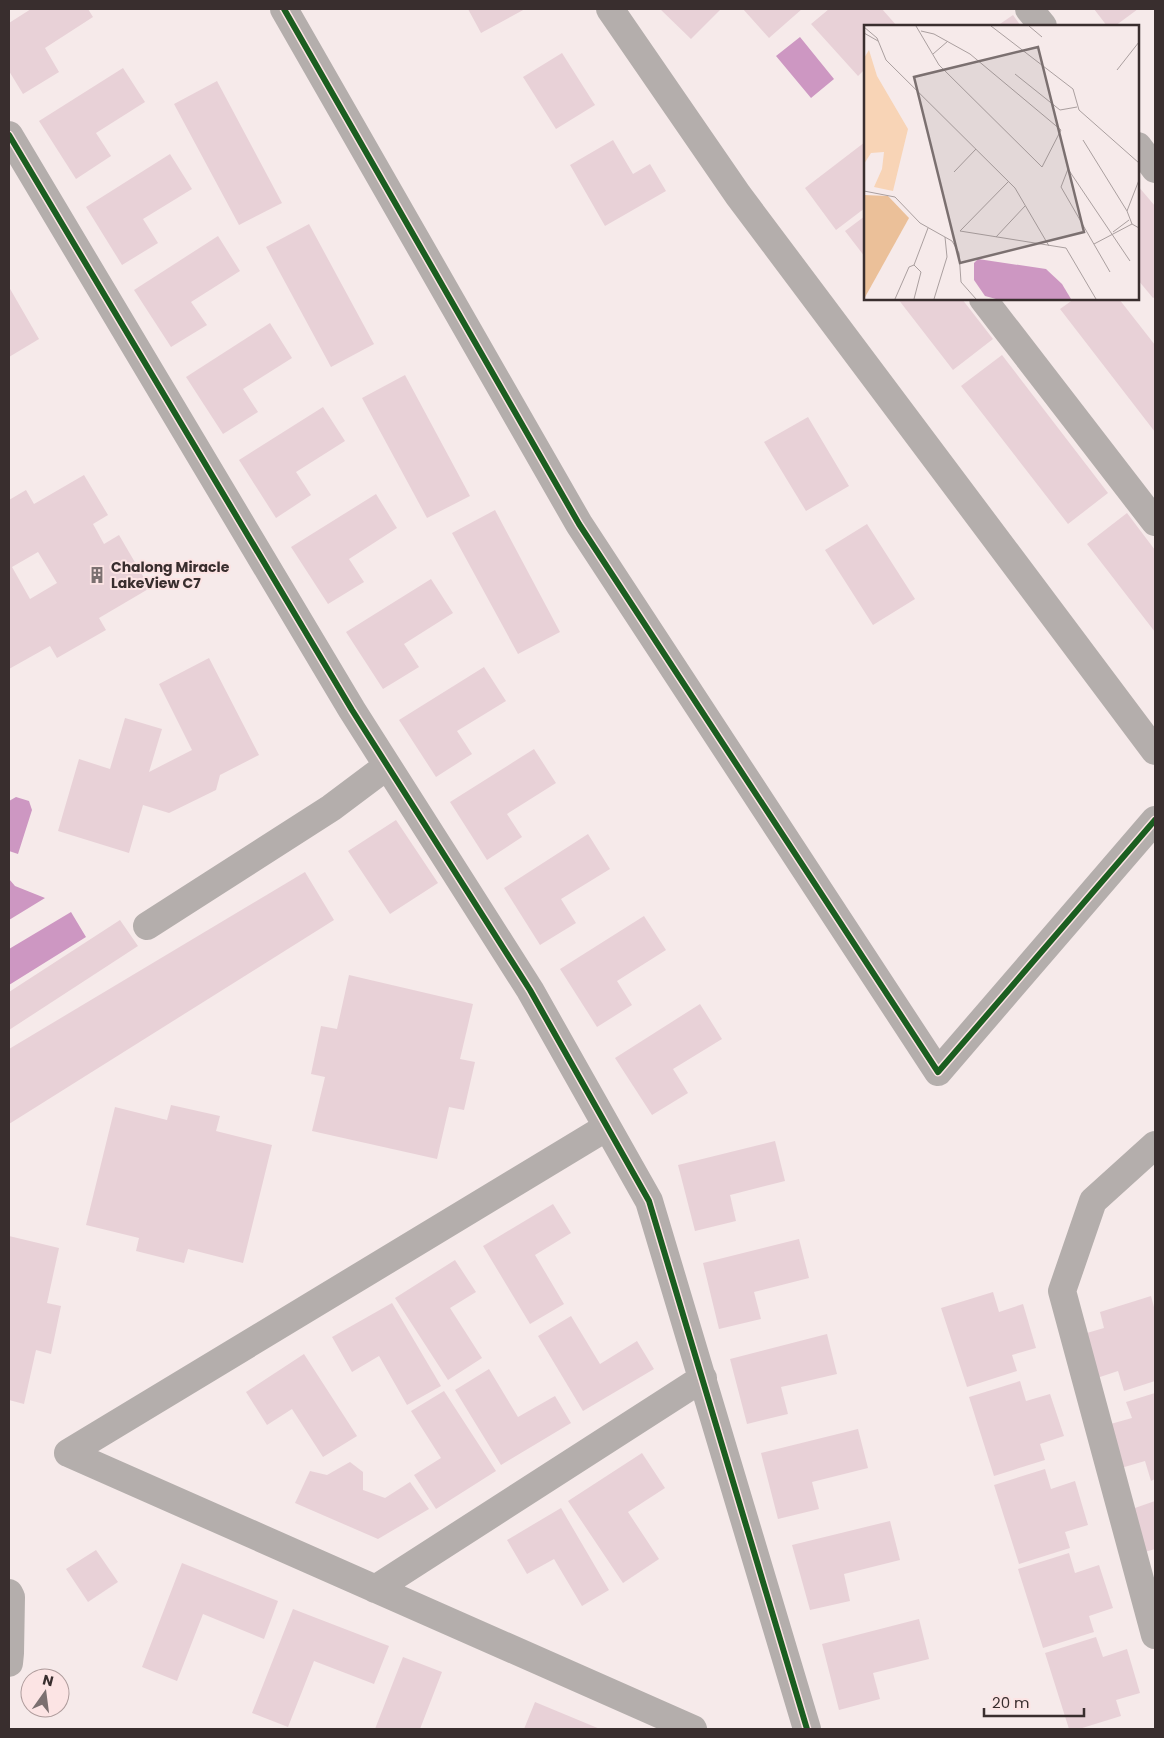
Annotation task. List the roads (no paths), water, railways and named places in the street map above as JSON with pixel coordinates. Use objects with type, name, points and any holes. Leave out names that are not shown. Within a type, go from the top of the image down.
[{"type":"street","points":[[284,9],[579,524],[938,1072],[1155,820]]},
{"type":"street","points":[[610,9],[744,203],[1155,751]]},
{"type":"street","points":[[1029,9],[1042,25]]},
{"type":"street","points":[[9,135],[352,710],[530,990],[649,1201],[807,1729]]},
{"type":"street","points":[[1139,147],[1155,168]]},
{"type":"street","points":[[984,300],[1155,522]]},
{"type":"street","points":[[147,926],[331,808],[387,766]]},
{"type":"street","points":[[607,1127],[68,1453],[693,1729]]},
{"type":"street","points":[[1155,1145],[1093,1201],[1062,1291],[1155,1635]]},
{"type":"street","points":[[375,1589],[703,1378]]},
{"type":"street","points":[[9,1593],[11,1597],[9,1663]]},
{"type":"place","name":"Chalong Miracle LakeView C7","points":[[97,575]]}]
